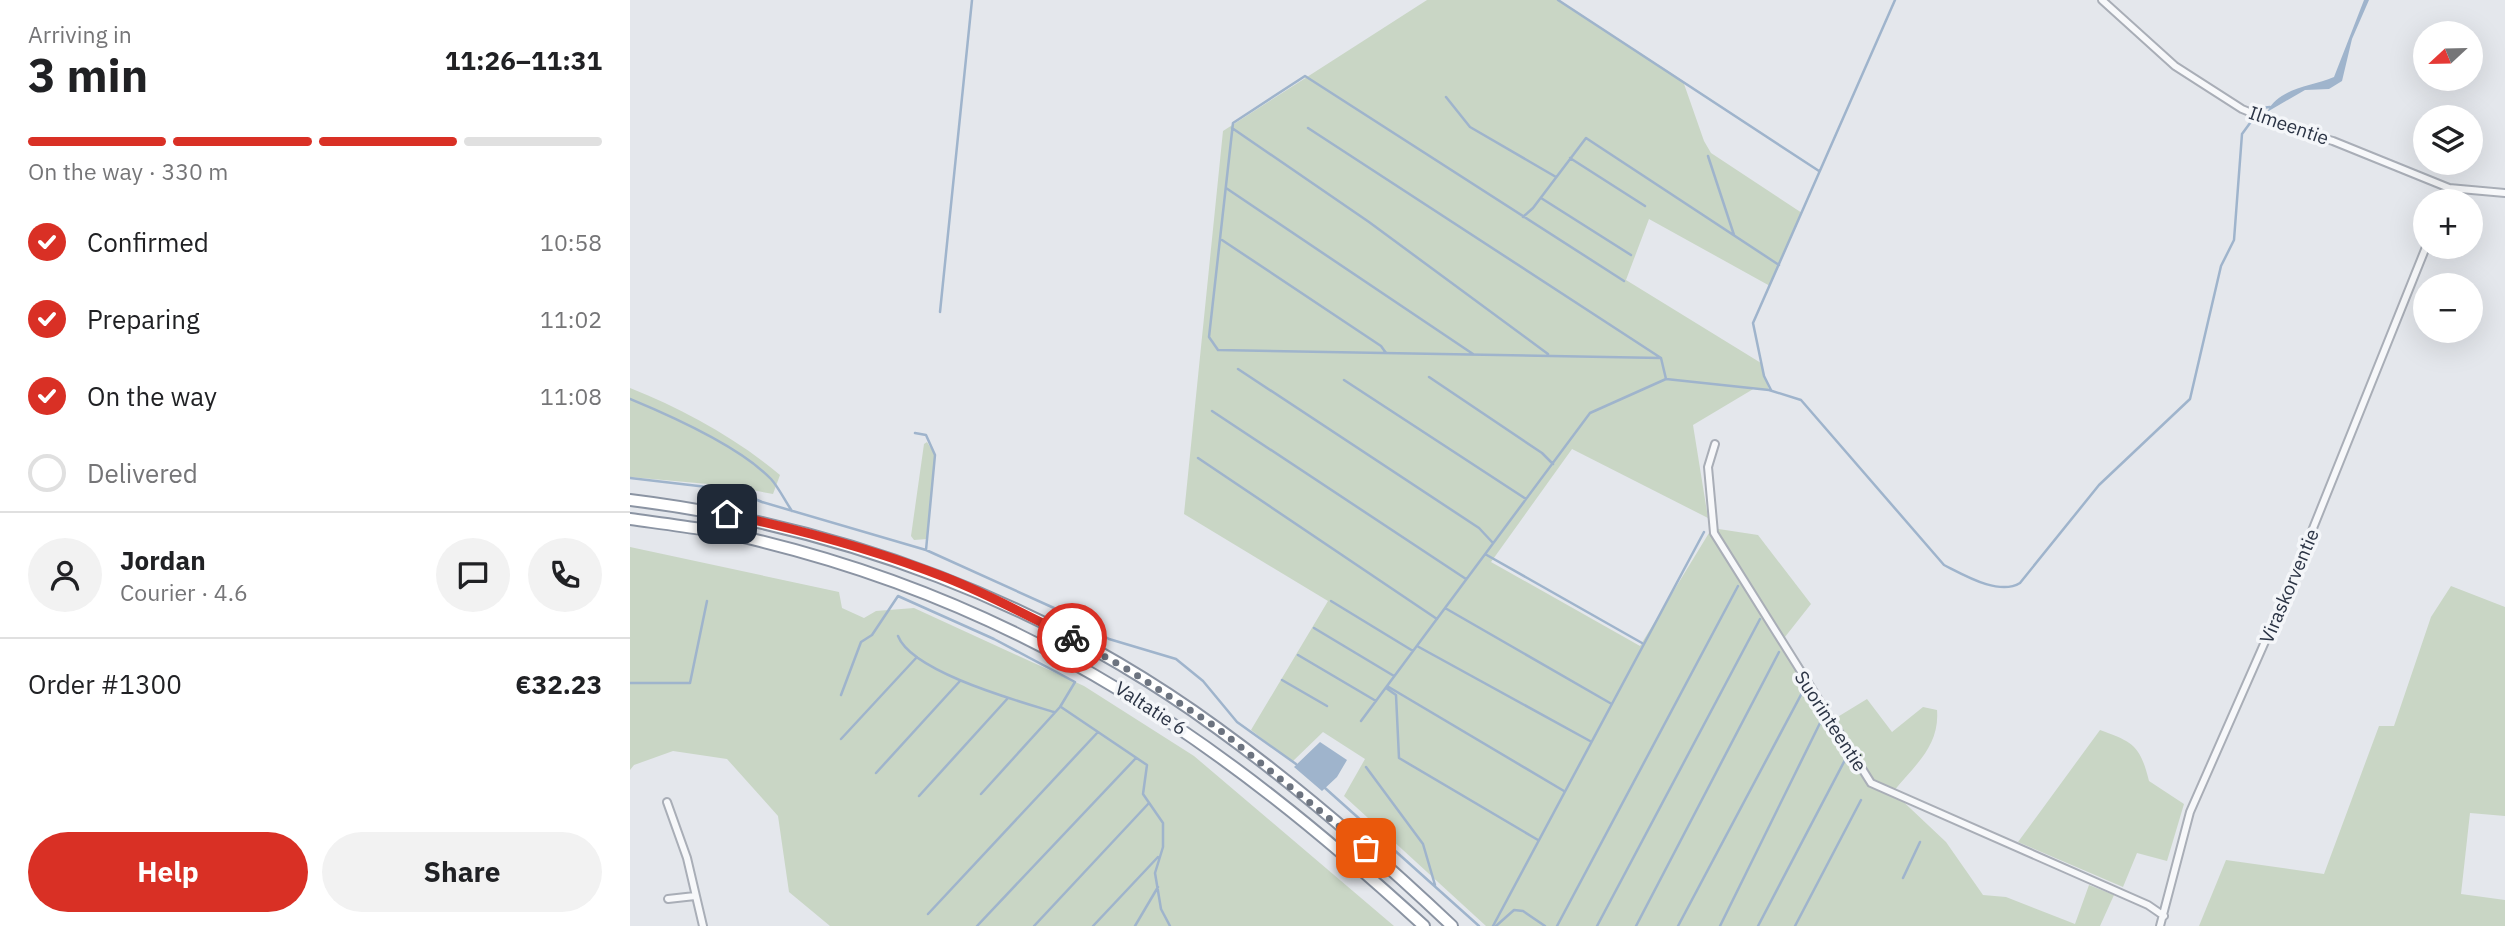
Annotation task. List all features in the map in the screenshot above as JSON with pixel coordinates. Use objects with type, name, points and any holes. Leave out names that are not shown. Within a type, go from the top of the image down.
[{"type":"highway","name":"Valtatie 6","points":[[630,500],[765,522],[879,554],[948,579],[1072,638],[1132,672],[1216,727],[1366,848],[1452,926]]},
{"type":"highway","name":"Valtatie 6","points":[[630,519],[757,540],[861,569],[946,600],[1054,652],[1146,704],[1245,774],[1339,850],[1424,926]]},
{"type":"street","name":"Ilmeentie","points":[[2102,0],[2175,66],[2225,101],[2268,121],[2333,141],[2449,188],[2505,193]]},
{"type":"street","name":"Viraskorventie","points":[[2160,926],[2177,850],[2190,812],[2288,591],[2421,259]]},
{"type":"street","name":"Suorinteentie","points":[[1716,444],[1708,467],[1714,534],[1871,783],[2148,905],[2164,916]]},
{"type":"street","points":[[667,802],[687,858],[703,926]]},
{"type":"street","points":[[668,899],[695,896]]},
{"type":"green space","points":[[1427,0],[1559,0],[1683,81],[1704,141],[1711,153],[1802,213],[1770,286],[1649,219],[1626,280],[1761,363],[1769,390],[1755,388],[1693,425],[1708,518],[1572,449],[1491,562],[1640,646],[1712,528],[1758,535],[1811,604],[1781,642],[1831,721],[1867,699],[1892,732],[1923,707],[1937,710],[1937,723],[1930,745],[1893,792],[1946,842],[1983,895],[2006,897],[2075,924],[2089,885],[2114,895],[2100,926],[1486,926],[1344,796],[1365,759],[1323,732],[1292,762],[1251,730],[1328,601],[1184,514],[1223,131]]},
{"type":"green space","points":[[630,388],[670,405],[708,426],[763,462],[780,475],[773,494],[730,486],[630,477]]},
{"type":"green space","points":[[927,442],[935,455],[927,539],[914,540],[911,536],[924,444]]},
{"type":"green space","points":[[630,547],[839,592],[842,608],[864,618],[876,611],[914,608],[1084,686],[1194,756],[1394,926],[830,926],[789,892],[778,816],[727,759],[673,751],[634,765],[630,770]]},
{"type":"green space","points":[[2451,586],[2505,607],[2505,816],[2470,813],[2461,894],[2505,900],[2505,926],[2199,926],[2226,860],[2324,874],[2379,726],[2394,726],[2431,617]]},
{"type":"green space","points":[[2100,730],[2134,746],[2149,781],[2184,804],[2167,861],[2137,853],[2123,887],[2018,842]]},
{"type":"water","points":[[2364,0],[2369,0],[2352,39],[2342,81],[2329,89],[2305,90],[2267,112],[2280,97],[2334,77]]},
{"type":"water","points":[[1320,742],[1347,760],[1337,777],[1322,791],[1294,767]]},
{"type":"waterway","points":[[940,312],[972,0]]},
{"type":"waterway","points":[[1558,0],[1819,171]]},
{"type":"waterway","points":[[1771,390],[1764,376],[1753,323],[1895,0]]},
{"type":"waterway","points":[[1624,281],[1305,76],[1233,123],[1209,337],[1218,350],[1661,358]]},
{"type":"waterway","points":[[1446,97],[1470,127],[1556,177]]},
{"type":"waterway","points":[[1361,721],[1590,413],[1666,379],[1769,390],[1801,400],[1944,565],[1992,586],[2012,586],[2020,583],[2099,485],[2190,399],[2221,266],[2234,240],[2242,134],[2261,108],[2270,107]]},
{"type":"waterway","points":[[1232,128],[1369,222],[1548,354]]},
{"type":"waterway","points":[[1308,128],[1661,358],[1666,379]]},
{"type":"waterway","points":[[1523,217],[1533,208],[1586,138],[1779,265]]},
{"type":"waterway","points":[[1708,156],[1734,235]]},
{"type":"waterway","points":[[1570,158],[1645,206]]},
{"type":"waterway","points":[[1226,188],[1473,354]]},
{"type":"waterway","points":[[1541,198],[1631,255]]},
{"type":"waterway","points":[[1222,240],[1381,346],[1386,353]]},
{"type":"waterway","points":[[1238,369],[1479,528],[1493,543]]},
{"type":"waterway","points":[[1429,377],[1542,453],[1553,464]]},
{"type":"waterway","points":[[1344,380],[1526,499]]},
{"type":"waterway","points":[[630,399],[684,423],[742,455],[771,479],[792,511]]},
{"type":"waterway","points":[[1212,411],[1466,579]]},
{"type":"waterway","points":[[915,433],[926,435],[935,455],[926,550]]},
{"type":"waterway","points":[[1198,458],[1437,619]]},
{"type":"waterway","points":[[630,478],[743,494],[926,550],[1054,608],[1109,639],[1176,659],[1203,681],[1237,722],[1296,764]]},
{"type":"waterway","points":[[1493,926],[1704,532]]},
{"type":"waterway","points":[[1485,554],[1642,643]]},
{"type":"waterway","points":[[1557,926],[1738,586]]},
{"type":"waterway","points":[[841,695],[861,642],[872,635],[898,596],[994,639],[1075,682],[1060,707],[981,794]]},
{"type":"waterway","points":[[630,683],[690,683],[707,601]]},
{"type":"waterway","points":[[1331,601],[1413,651]]},
{"type":"waterway","points":[[1445,608],[1610,703]]},
{"type":"waterway","points":[[1597,926],[1760,619]]},
{"type":"waterway","points":[[1314,628],[1394,676]]},
{"type":"waterway","points":[[898,636],[907,649],[923,662],[944,673],[993,693],[1054,712]]},
{"type":"waterway","points":[[1417,646],[1590,741]]},
{"type":"waterway","points":[[1636,926],[1779,652]]},
{"type":"waterway","points":[[1298,655],[1376,701]]},
{"type":"waterway","points":[[841,739],[917,657]]},
{"type":"waterway","points":[[1282,680],[1327,706]]},
{"type":"waterway","points":[[876,773],[960,681]]},
{"type":"waterway","points":[[1387,686],[1564,791]]},
{"type":"waterway","points":[[1386,688],[1396,695],[1399,758],[1538,840]]},
{"type":"waterway","points":[[1678,926],[1803,691]]},
{"type":"waterway","points":[[919,796],[1008,698]]},
{"type":"waterway","points":[[1061,707],[1147,765],[1143,794],[1163,823],[1163,847],[1155,873],[1161,909],[1170,926]]},
{"type":"waterway","points":[[1720,926],[1822,719]]},
{"type":"waterway","points":[[928,914],[1098,732]]},
{"type":"waterway","points":[[977,926],[1136,758]]},
{"type":"waterway","points":[[1758,926],[1846,758]]},
{"type":"waterway","points":[[1366,767],[1423,844],[1435,885]]},
{"type":"waterway","points":[[1325,788],[1479,926]]},
{"type":"waterway","points":[[1795,926],[1861,800]]},
{"type":"waterway","points":[[1034,926],[1149,803]]},
{"type":"waterway","points":[[1903,878],[1920,842]]},
{"type":"waterway","points":[[1093,926],[1158,857]]},
{"type":"waterway","points":[[1135,926],[1158,887]]},
{"type":"waterway","points":[[1496,926],[1514,910],[1523,911],[1545,926]]},
{"type":"way so far","points":[[1072,638],[1132,672],[1216,727],[1366,848]]},
{"type":"route","points":[[727,514],[816,535],[902,561],[1006,605],[1072,638]]}]
